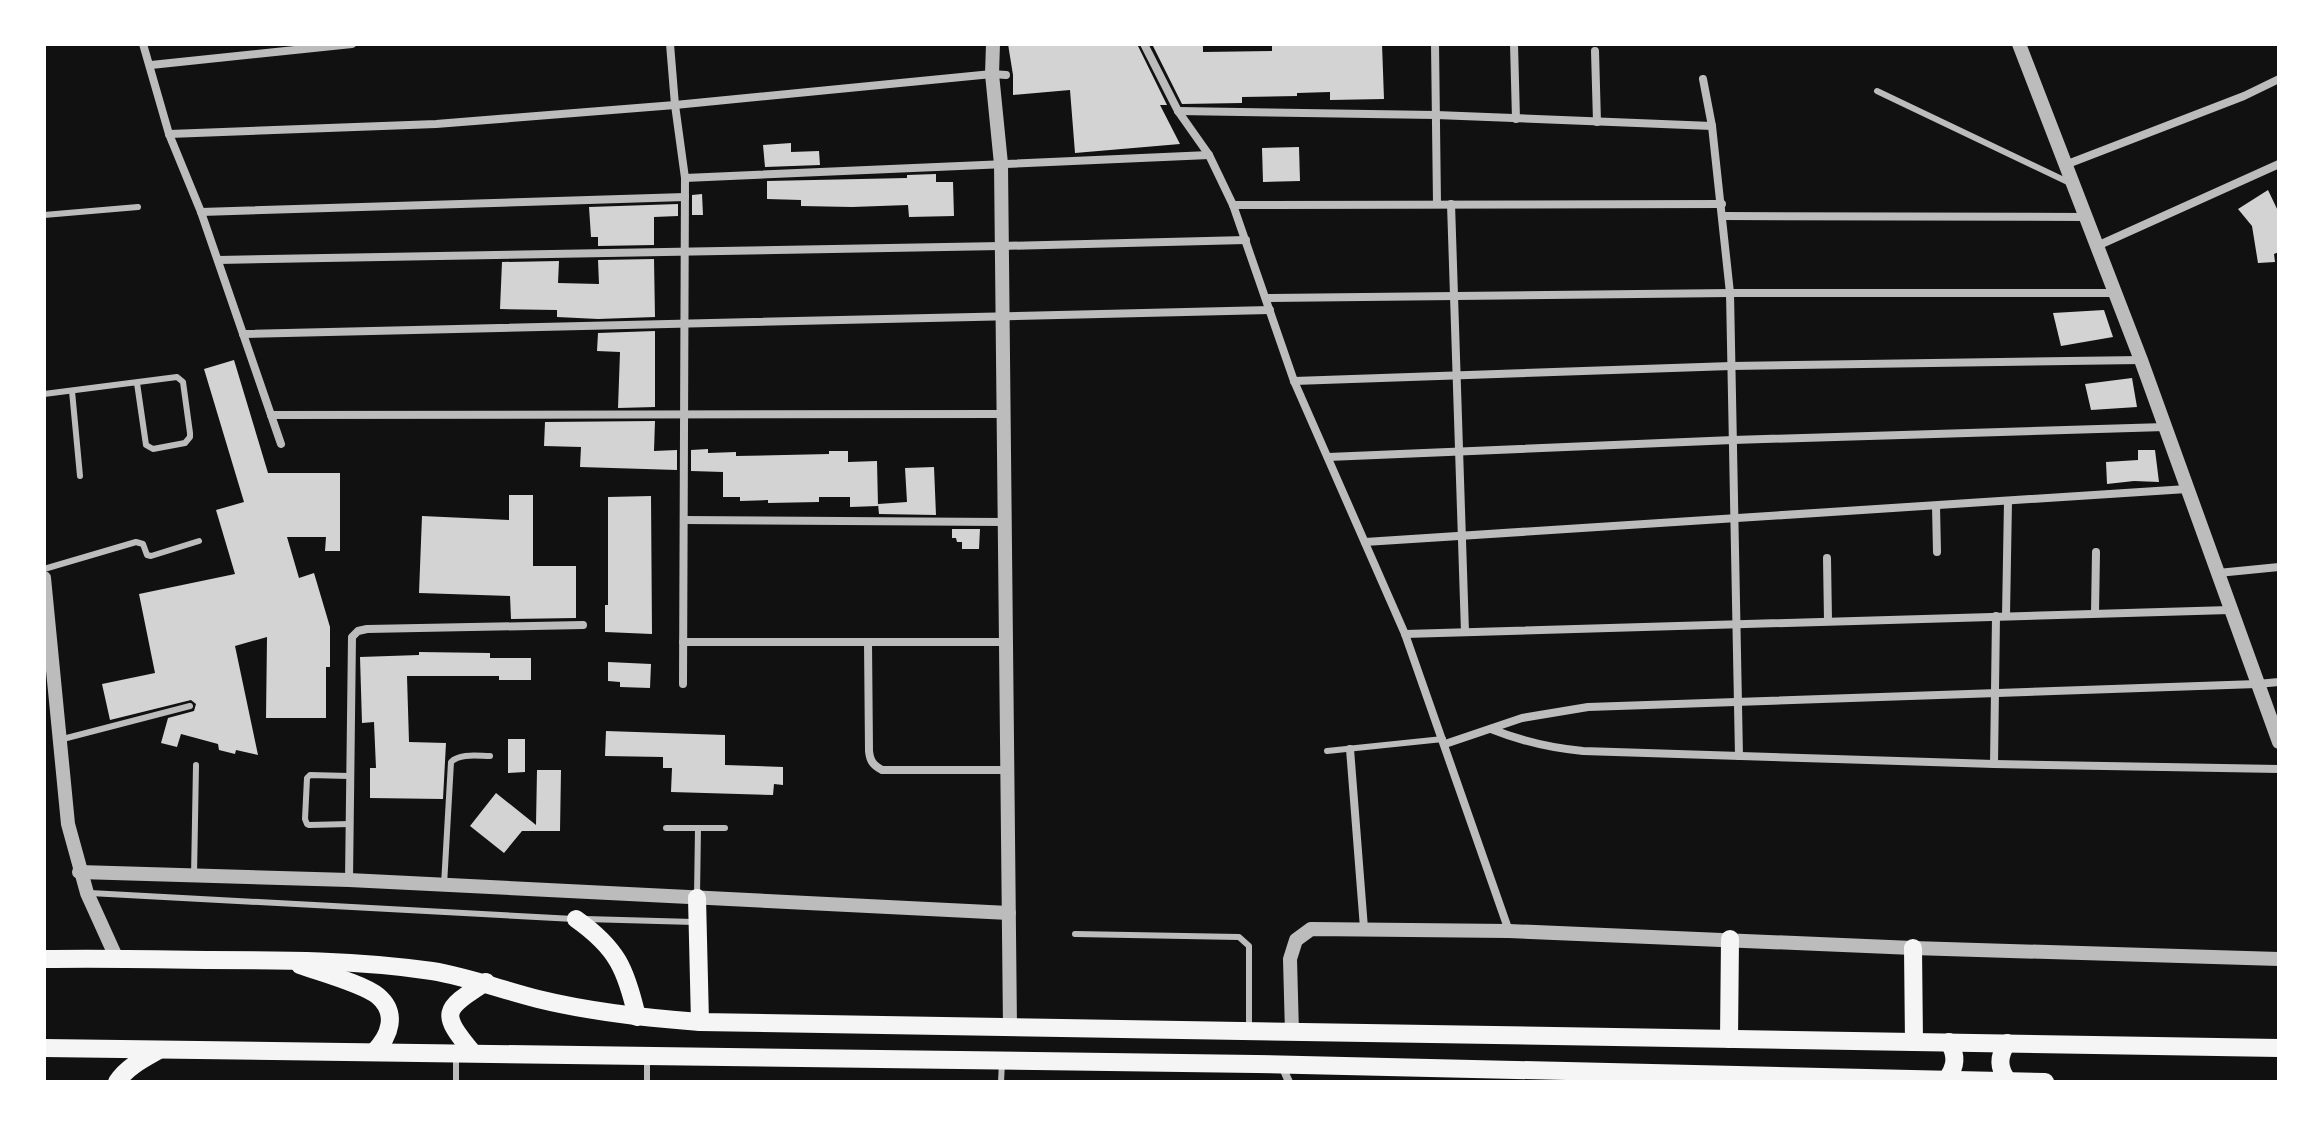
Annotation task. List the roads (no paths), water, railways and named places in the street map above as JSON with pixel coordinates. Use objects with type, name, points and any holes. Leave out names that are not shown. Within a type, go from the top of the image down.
[{"type":"main road","points":[[697,898],[700,1022]]},
{"type":"main road","points":[[576,919],[600,936],[618,960],[631,987],[637,1017]]},
{"type":"main road","points":[[1729,1039],[1730,939]]},
{"type":"main road","points":[[1913,948],[1914,1042]]},
{"type":"main road","points":[[44,959],[283,959],[385,965],[486,982],[535,998],[586,1009],[700,1022],[2279,1048]]},
{"type":"main road","points":[[283,959],[379,996],[388,1009],[391,1025],[386,1040],[374,1052]]},
{"type":"main road","points":[[464,1053],[451,1026],[450,1014],[455,1003],[486,982]]},
{"type":"main road","points":[[1947,1079],[1956,1061],[1949,1042]]},
{"type":"main road","points":[[2007,1043],[1999,1062],[2008,1081]]},
{"type":"main road","points":[[44,1048],[1002,1061],[1285,1074],[2045,1082]]},
{"type":"main road","points":[[117,1082],[137,1062],[160,1049]]},
{"type":"street","points":[[143,44],[169,134],[201,212],[281,444]]},
{"type":"street","points":[[151,65],[352,44]]},
{"type":"street","points":[[670,44],[685,178],[683,684]]},
{"type":"street","points":[[993,44],[999,75],[1001,164],[1010,1028]]},
{"type":"street","points":[[1144,44],[1178,111],[1209,155],[1233,205],[1294,381],[1405,634],[1509,931]]},
{"type":"street","points":[[1435,44],[1437,204]]},
{"type":"street","points":[[1514,44],[1516,119]]},
{"type":"street","points":[[2019,44],[2141,360],[2279,742]]},
{"type":"street","points":[[1595,51],[1597,122]]},
{"type":"street","points":[[169,134],[436,124],[999,75]]},
{"type":"street","points":[[1703,79],[1722,204],[1730,293],[1739,756]]},
{"type":"street","points":[[2065,165],[2244,96],[2279,79]]},
{"type":"street","points":[[1178,111],[1436,115],[1712,126]]},
{"type":"street","points":[[685,178],[1209,155]]},
{"type":"street","points":[[2097,246],[2279,164]]},
{"type":"street","points":[[201,212],[685,197]]},
{"type":"street","points":[[1451,204],[1465,632]]},
{"type":"street","points":[[1233,205],[1722,204]]},
{"type":"street","points":[[1723,216],[2085,217]]},
{"type":"street","points":[[218,260],[1246,240]]},
{"type":"street","points":[[1266,298],[2115,293]]},
{"type":"street","points":[[243,334],[1270,310]]},
{"type":"street","points":[[1294,381],[1731,366],[2141,360]]},
{"type":"street","points":[[271,415],[1002,414]]},
{"type":"street","points":[[1328,457],[1733,440],[2165,427]]},
{"type":"street","points":[[1365,542],[2187,489]]},
{"type":"street","points":[[1994,764],[1995,692],[2008,501]]},
{"type":"street","points":[[1936,506],[1937,552]]},
{"type":"street","points":[[684,520],[1003,522]]},
{"type":"street","points":[[2095,613],[2096,552]]},
{"type":"street","points":[[1827,558],[1828,621]]},
{"type":"street","points":[[2218,573],[2279,567]]},
{"type":"street","points":[[44,578],[68,824],[79,872],[116,957]]},
{"type":"street","points":[[1405,634],[2230,610]]},
{"type":"street","points":[[349,880],[352,637],[358,631],[367,629],[583,625]]},
{"type":"street","points":[[683,642],[1005,642]]},
{"type":"street","points":[[868,642],[869,751],[874,766],[882,770],[1007,770]]},
{"type":"street","points":[[1444,742],[1522,718],[1588,707],[2279,682]]},
{"type":"street","points":[[1490,728],[1520,740],[1561,749],[1994,764],[2279,769]]},
{"type":"street","points":[[1350,749],[1364,928]]},
{"type":"street","points":[[79,872],[349,880],[1009,913]]},
{"type":"street","points":[[1292,1033],[1290,959],[1296,940],[1311,929],[1509,931],[2279,959]]},
{"type":"lane","points":[[1877,91],[2073,185]]},
{"type":"lane","points":[[44,215],[138,207]]},
{"type":"lane","points":[[44,394],[177,377],[182,379],[190,433],[185,443],[153,449],[146,445],[137,383]]},
{"type":"lane","points":[[72,391],[80,476]]},
{"type":"lane","points":[[44,569],[136,542],[143,544],[149,556],[199,541]]},
{"type":"lane","points":[[59,740],[190,706]]},
{"type":"lane","points":[[1327,751],[1444,742]]},
{"type":"lane","points":[[444,885],[451,762],[454,757],[460,756],[490,756]]},
{"type":"lane","points":[[194,876],[196,765]]},
{"type":"lane","points":[[349,776],[310,775],[307,778],[305,822],[309,825],[350,824]]},
{"type":"lane","points":[[666,828],[725,828]]},
{"type":"lane","points":[[697,898],[698,828]]},
{"type":"lane","points":[[87,893],[576,919],[698,922]]},
{"type":"lane","points":[[1075,934],[1239,937],[1249,946],[1250,954],[1249,1032]]},
{"type":"lane","points":[[456,1082],[464,1053]]},
{"type":"lane","points":[[647,1056],[647,1082]]},
{"type":"lane","points":[[1001,1082],[1002,1061]]}]
